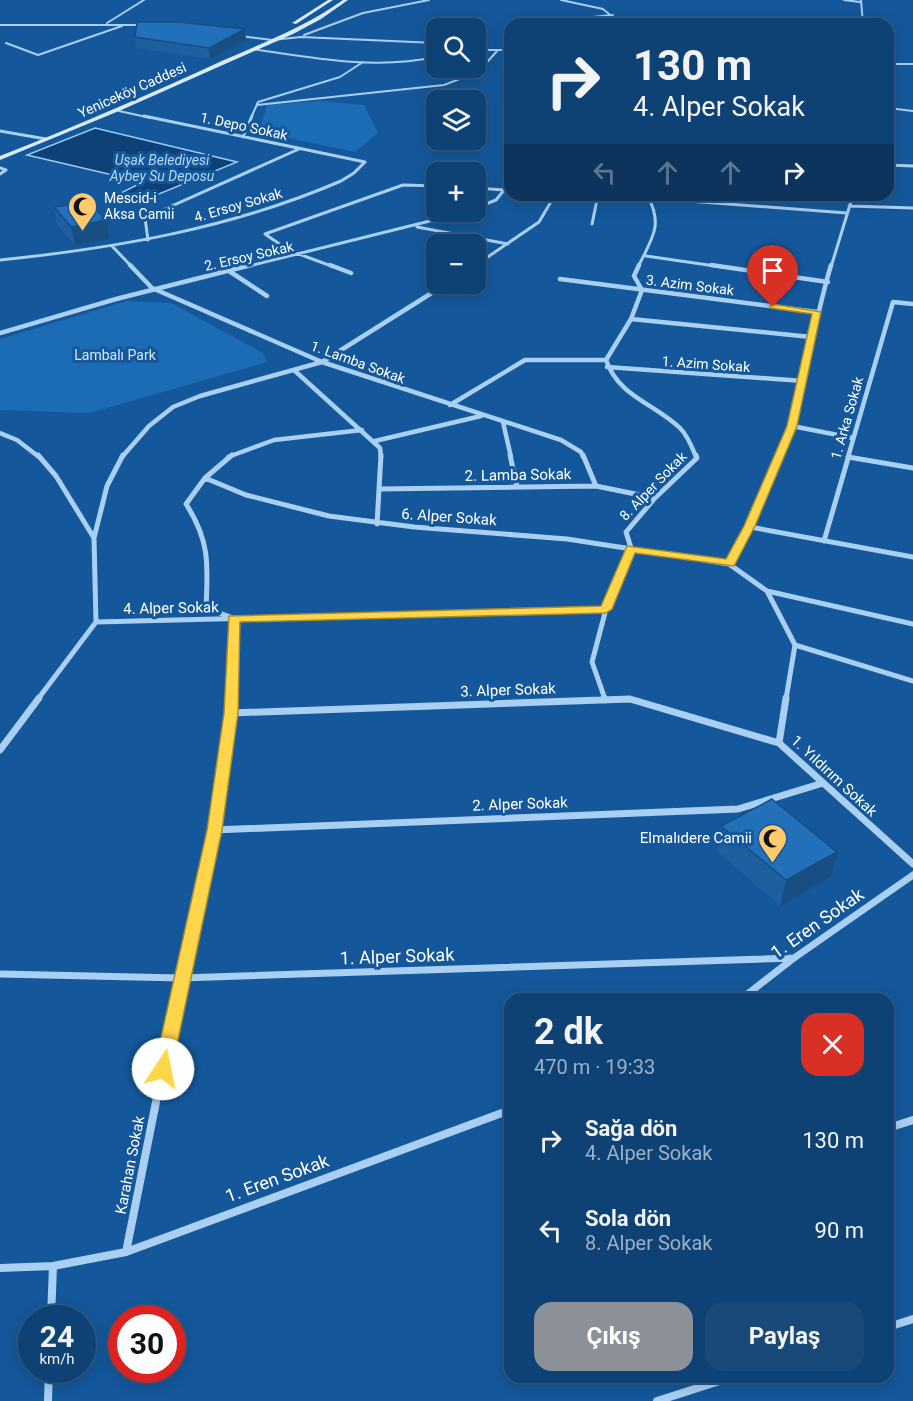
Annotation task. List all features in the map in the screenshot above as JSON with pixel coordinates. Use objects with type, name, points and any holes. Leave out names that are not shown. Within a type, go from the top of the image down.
[{"type":"street","points":[[107,23],[144,0]]},
{"type":"street","name":"Yeniceköy Caddesi","points":[[272,40],[274,35],[331,0]]},
{"type":"street","name":"Yeniceköy Caddesi","points":[[0,158],[119,111],[322,18],[346,0]]},
{"type":"street","points":[[301,37],[363,13],[429,0]]},
{"type":"street","points":[[561,0],[600,8],[616,18]]},
{"type":"street","points":[[844,0],[860,1],[861,18]]},
{"type":"street","points":[[582,18],[613,15]]},
{"type":"street","points":[[0,25],[107,23],[150,25]]},
{"type":"street","points":[[6,43],[38,55],[129,23]]},
{"type":"street","points":[[239,36],[272,40],[301,37],[426,43]]},
{"type":"street","points":[[253,49],[363,62],[406,62],[426,59]]},
{"type":"street","points":[[486,50],[504,50]]},
{"type":"street","points":[[257,105],[461,82],[487,67],[498,50]]},
{"type":"street","points":[[243,136],[258,102],[340,77],[363,62]]},
{"type":"street","points":[[894,64],[913,64]]},
{"type":"street","points":[[894,109],[913,111]]},
{"type":"street","name":"1. Depo Sokak","points":[[119,111],[365,162]]},
{"type":"street","points":[[0,131],[46,140]]},
{"type":"street","points":[[148,240],[145,218],[300,148]]},
{"type":"street","name":"4. Ersoy Sokak","points":[[0,260],[112,246],[187,231],[291,201],[345,179],[358,172],[365,162]]},
{"type":"street","points":[[894,165],[913,166]]},
{"type":"street","points":[[0,168],[6,170],[0,174]]},
{"type":"street","points":[[351,273],[288,250],[265,234],[403,184],[426,185]]},
{"type":"street","points":[[486,189],[504,190],[495,200],[486,204]]},
{"type":"street","points":[[486,258],[539,222],[551,201]]},
{"type":"street","points":[[592,224],[597,201]]},
{"type":"street","points":[[607,367],[606,360],[632,319],[642,290],[634,276],[646,256],[657,226],[656,211],[650,201]]},
{"type":"street","points":[[706,201],[847,213]]},
{"type":"street","points":[[850,201],[828,282],[817,312],[792,426],[750,526],[729,564],[767,591],[913,624]]},
{"type":"street","points":[[849,206],[913,208]]},
{"type":"street","name":"2. Ersoy Sokak","points":[[0,333],[152,288],[304,254],[429,222]]},
{"type":"street","points":[[414,226],[508,244]]},
{"type":"street","name":"1. Lamba Sokak","points":[[112,246],[152,288],[322,362],[561,440],[581,452],[596,486]]},
{"type":"street","points":[[646,256],[828,282]]},
{"type":"street","points":[[229,271],[267,296]]},
{"type":"street","name":"3. Azim Sokak","points":[[560,279],[817,312]]},
{"type":"street","points":[[0,750],[96,622],[94,538],[107,486],[125,452],[149,426],[173,407],[200,396],[322,362],[430,294]]},
{"type":"street","name":"1. Arka Sokak","points":[[824,541],[893,302],[913,304]]},
{"type":"street","points":[[632,319],[811,338]]},
{"type":"street","points":[[450,405],[525,360],[606,360]]},
{"type":"street","name":"1. Azim Sokak","points":[[607,367],[803,381]]},
{"type":"street","name":"8. Alper Sokak","points":[[605,699],[592,662],[606,609],[631,548],[626,532],[655,498],[697,458],[682,430],[634,398],[622,387],[607,367]]},
{"type":"street","points":[[295,371],[375,441],[380,448],[382,462],[376,524]]},
{"type":"street","points":[[375,441],[482,416]]},
{"type":"street","points":[[503,422],[517,487]]},
{"type":"street","points":[[792,426],[853,438]]},
{"type":"street","points":[[233,618],[206,608],[208,551],[202,527],[186,504],[205,478],[228,457],[274,440],[362,430]]},
{"type":"street","points":[[0,433],[12,436],[46,461],[94,538]]},
{"type":"street","points":[[848,457],[913,468]]},
{"type":"street","name":"6. Alper Sokak","points":[[205,478],[242,496],[328,517],[376,524],[545,536],[729,564]]},
{"type":"street","name":"2. Lamba Sokak","points":[[380,489],[596,486],[655,498]]},
{"type":"street","points":[[750,526],[913,557]]},
{"type":"street","points":[[767,591],[795,645],[913,681]]},
{"type":"street","name":"4. Alper Sokak","points":[[96,622],[606,609]]},
{"type":"street","name":"Karahan Sokak","points":[[126,1252],[181,978],[214,830],[231,713],[233,618]]},
{"type":"street","name":"1. Yıldırım Sokak","points":[[795,645],[779,743],[913,864]]},
{"type":"street","name":"3. Alper Sokak","points":[[231,713],[630,699],[779,743]]},
{"type":"street","name":"2. Alper Sokak","points":[[214,830],[738,809],[823,783]]},
{"type":"street","name":"1. Eren Sokak","points":[[749,993],[794,958],[913,875]]},
{"type":"street","name":"1. Alper Sokak","points":[[0,974],[181,978],[794,958]]},
{"type":"street","name":"1. Eren Sokak","points":[[0,1268],[53,1266],[126,1252],[504,1112]]},
{"type":"street","points":[[894,1126],[913,1120]]},
{"type":"street","points":[[52,1305],[53,1266]]},
{"type":"street","points":[[894,1325],[913,1319]]},
{"type":"street","points":[[48,1401],[49,1383]]},
{"type":"street","points":[[657,1401],[713,1383]]},
{"type":"green space","points":[[320,101],[364,105],[378,133],[355,152],[259,132],[267,105]]},
{"type":"green space","name":"Lambalı Park","points":[[127,301],[171,303],[263,353],[267,362],[90,413],[0,410],[0,339]]},
{"type":"water","name":"Uşak Belediyesi Aybey Su Deposu","points":[[95,128],[237,162],[137,203],[113,197],[143,182],[27,155]]},
{"type":"building","points":[[137,22],[178,22],[245,29],[209,48],[135,37]]},
{"type":"building","points":[[88,202],[106,220],[71,227],[54,207]]},
{"type":"building","points":[[772,799],[837,852],[786,880],[721,826]]},
{"type":"place","name":"Mescid-i Aksa Camii","points":[[83,232]]},
{"type":"place","name":"Elmalıdere Camii","points":[[773,864]]},
{"type":"route","points":[[163,1069],[214,830],[231,713],[233,618],[606,609],[631,548],[729,564],[750,526],[792,426],[817,312],[773,307]]}]
